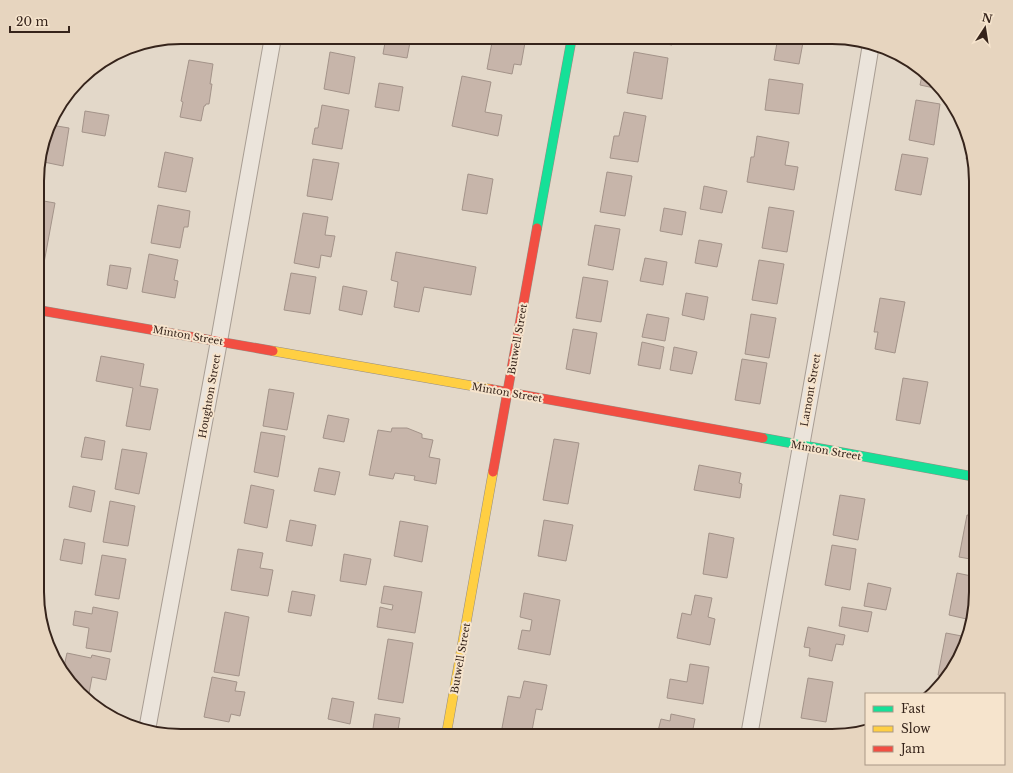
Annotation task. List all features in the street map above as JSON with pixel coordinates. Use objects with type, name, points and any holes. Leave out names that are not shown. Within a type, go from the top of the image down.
[{"type":"street","name":"Houghton Street","points":[[148,725],[219,341],[272,44]]},
{"type":"street","name":"Butwell Street","points":[[447,729],[571,44]]},
{"type":"street","name":"Lamont Street","points":[[750,729],[800,445],[840,231],[870,50]]},
{"type":"street","name":"Minton Street","points":[[44,311],[507,392],[969,476]]},
{"type":"building","points":[[385,44],[410,44],[407,58],[383,54]]},
{"type":"building","points":[[492,44],[525,44],[521,65],[514,64],[512,74],[487,69]]},
{"type":"building","points":[[777,44],[803,44],[799,64],[774,60]]},
{"type":"building","points":[[330,52],[355,57],[349,94],[324,89]]},
{"type":"building","points":[[634,52],[668,58],[662,99],[627,93]]},
{"type":"building","points":[[189,60],[213,64],[209,104],[204,106],[201,121],[180,117],[183,102],[181,101]]},
{"type":"building","points":[[462,76],[491,82],[485,112],[502,115],[498,136],[452,126]]},
{"type":"building","points":[[921,78],[932,88],[920,85]]},
{"type":"building","points":[[769,79],[803,84],[799,114],[765,110]]},
{"type":"building","points":[[379,83],[403,87],[399,111],[375,107]]},
{"type":"building","points":[[916,100],[940,104],[934,145],[909,140]]},
{"type":"building","points":[[322,105],[349,110],[342,149],[312,144],[315,128],[318,128]]},
{"type":"building","points":[[85,111],[109,115],[105,136],[82,132]]},
{"type":"building","points":[[624,112],[646,116],[638,162],[610,158],[614,136],[619,136]]},
{"type":"building","points":[[56,126],[69,128],[63,166],[45,162],[51,137]]},
{"type":"building","points":[[757,136],[789,142],[785,165],[798,167],[794,190],[747,182],[751,157],[754,157]]},
{"type":"building","points":[[165,152],[193,158],[186,192],[158,187]]},
{"type":"building","points":[[902,154],[928,158],[921,195],[895,190]]},
{"type":"building","points":[[313,159],[339,163],[332,200],[307,196]]},
{"type":"building","points":[[607,172],[632,176],[625,216],[600,212]]},
{"type":"building","points":[[468,174],[493,179],[487,214],[462,210]]},
{"type":"building","points":[[704,186],[727,191],[722,213],[700,209]]},
{"type":"building","points":[[44,201],[55,203],[44,263]]},
{"type":"building","points":[[158,205],[190,211],[188,227],[184,227],[180,248],[151,243]]},
{"type":"building","points":[[769,207],[794,211],[787,252],[762,248]]},
{"type":"building","points":[[664,208],[686,212],[682,235],[660,231]]},
{"type":"building","points":[[303,213],[328,217],[325,235],[335,236],[331,257],[321,255],[319,268],[294,263]]},
{"type":"building","points":[[595,225],[620,229],[613,270],[588,265]]},
{"type":"building","points":[[699,240],[722,244],[717,267],[695,263]]},
{"type":"building","points":[[396,252],[476,267],[471,295],[424,287],[419,312],[394,307],[398,282],[391,280]]},
{"type":"building","points":[[149,254],[178,260],[174,280],[178,281],[175,298],[142,292]]},
{"type":"building","points":[[645,258],[667,262],[663,285],[640,281]]},
{"type":"building","points":[[759,260],[784,264],[777,304],[752,300]]},
{"type":"building","points":[[110,265],[131,268],[127,289],[107,285]]},
{"type":"building","points":[[291,273],[316,277],[310,314],[284,310]]},
{"type":"building","points":[[583,277],[608,281],[601,322],[576,318]]},
{"type":"building","points":[[343,286],[367,291],[362,315],[339,310]]},
{"type":"building","points":[[686,293],[708,297],[704,320],[682,315]]},
{"type":"building","points":[[880,298],[905,302],[895,353],[875,349],[878,332],[874,332]]},
{"type":"building","points":[[647,314],[669,318],[665,341],[642,337]]},
{"type":"building","points":[[751,314],[776,318],[769,358],[745,354]]},
{"type":"building","points":[[573,329],[597,333],[590,374],[566,369]]},
{"type":"building","points":[[642,342],[664,347],[660,369],[638,365]]},
{"type":"building","points":[[674,347],[697,352],[692,374],[670,370]]},
{"type":"building","points":[[101,356],[144,364],[140,386],[158,389],[150,430],[126,426],[133,388],[96,381]]},
{"type":"building","points":[[742,359],[767,363],[760,404],[735,400]]},
{"type":"building","points":[[903,378],[928,382],[920,424],[896,420]]},
{"type":"building","points":[[269,389],[294,393],[287,430],[263,426]]},
{"type":"building","points":[[328,415],[349,419],[344,442],[323,438]]},
{"type":"building","points":[[392,428],[407,428],[422,434],[422,438],[433,440],[429,457],[440,459],[436,484],[414,480],[415,476],[395,473],[393,479],[369,475],[378,430],[391,432]]},
{"type":"building","points":[[261,432],[285,436],[278,477],[254,472]]},
{"type":"building","points":[[85,437],[105,441],[102,460],[81,457]]},
{"type":"building","points":[[554,439],[579,443],[568,504],[543,500]]},
{"type":"building","points":[[122,449],[147,453],[139,494],[115,489]]},
{"type":"building","points":[[699,465],[741,473],[739,483],[742,484],[740,498],[694,490]]},
{"type":"building","points":[[319,468],[340,472],[335,495],[314,491]]},
{"type":"building","points":[[251,485],[274,490],[267,528],[244,523]]},
{"type":"building","points":[[73,486],[95,491],[91,512],[69,507]]},
{"type":"building","points":[[840,495],[865,499],[858,540],[833,535]]},
{"type":"building","points":[[110,501],[135,506],[128,546],[103,542]]},
{"type":"building","points":[[967,515],[969,515],[969,559],[959,557]]},
{"type":"building","points":[[290,520],[316,525],[312,546],[286,541]]},
{"type":"building","points":[[544,520],[573,525],[566,561],[538,556]]},
{"type":"building","points":[[400,521],[428,526],[422,562],[394,556]]},
{"type":"building","points":[[709,533],[734,538],[727,578],[703,574]]},
{"type":"building","points":[[64,539],[85,543],[82,564],[60,560]]},
{"type":"building","points":[[832,545],[856,549],[850,590],[825,585]]},
{"type":"building","points":[[238,549],[263,553],[260,568],[273,570],[268,596],[231,590]]},
{"type":"building","points":[[344,554],[371,559],[366,585],[340,581]]},
{"type":"building","points":[[102,555],[126,559],[119,599],[95,595]]},
{"type":"building","points":[[957,573],[969,576],[969,601],[966,619],[949,615]]},
{"type":"building","points":[[868,583],[891,588],[886,610],[864,606]]},
{"type":"building","points":[[384,586],[422,592],[415,633],[377,627],[380,607],[392,610],[393,605],[381,603]]},
{"type":"building","points":[[292,591],[315,595],[311,616],[288,612]]},
{"type":"building","points":[[524,593],[560,600],[550,655],[518,649],[522,630],[530,631],[532,620],[520,617]]},
{"type":"building","points":[[695,595],[712,598],[708,617],[715,619],[710,645],[677,638],[682,613],[691,615]]},
{"type":"building","points":[[93,607],[118,612],[111,652],[86,648],[89,628],[73,625],[75,611],[92,614]]},
{"type":"building","points":[[842,607],[872,612],[868,632],[839,626]]},
{"type":"building","points":[[225,612],[249,617],[239,676],[214,672]]},
{"type":"building","points":[[808,627],[845,635],[843,645],[836,644],[832,661],[809,656],[810,648],[804,647]]},
{"type":"building","points":[[946,633],[961,636],[951,660],[940,676],[938,675]]},
{"type":"building","points":[[388,639],[413,643],[403,703],[378,699]]},
{"type":"building","points":[[67,653],[91,658],[92,655],[110,659],[106,680],[92,677],[89,693],[72,675],[65,664]]},
{"type":"building","points":[[690,664],[709,667],[703,704],[667,698],[670,679],[687,682]]},
{"type":"building","points":[[212,677],[237,682],[235,691],[245,692],[240,716],[231,714],[229,722],[204,717]]},
{"type":"building","points":[[808,678],[833,682],[826,722],[801,718]]},
{"type":"building","points":[[524,681],[547,685],[542,710],[536,709],[532,729],[502,728],[508,696],[520,698]]},
{"type":"building","points":[[332,698],[354,702],[350,724],[328,719]]},
{"type":"building","points":[[375,714],[400,718],[398,729],[373,729]]},
{"type":"building","points":[[671,714],[695,719],[693,729],[658,729],[661,719],[670,721]]},
{"type":"traffic: fast","points":[[537,228],[571,44]]},
{"type":"traffic: fast","points":[[763,438],[969,476]]},
{"type":"traffic: slow","points":[[273,351],[490,389]]},
{"type":"traffic: slow","points":[[447,729],[493,472]]},
{"type":"traffic: jam","points":[[493,472],[537,228]]},
{"type":"traffic: jam","points":[[44,311],[273,351]]},
{"type":"traffic: jam","points":[[490,389],[763,438]]}]
